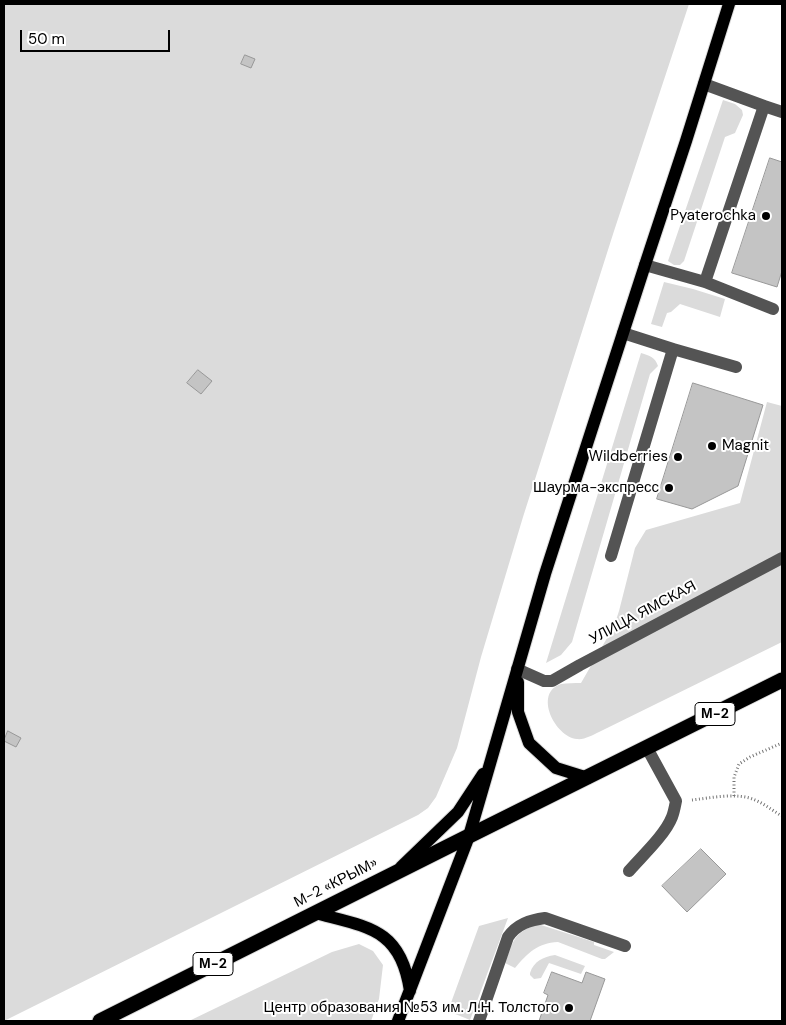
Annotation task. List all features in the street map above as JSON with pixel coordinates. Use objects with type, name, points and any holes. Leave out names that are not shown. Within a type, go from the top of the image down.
[{"type":"highway","name":"М-2","points":[[588,778],[782,680]]},
{"type":"highway","name":"М-2 «КРЫМ»","points":[[100,1021],[588,778]]},
{"type":"main road","points":[[398,1021],[469,836],[545,574],[729,4]]},
{"type":"main road","points":[[517,669],[518,712],[529,742],[556,768],[588,778]]},
{"type":"main road","points":[[396,872],[458,812],[491,761]]},
{"type":"main road","points":[[314,913],[356,924],[383,936],[402,960],[410,991]]},
{"type":"street","points":[[704,84],[782,112]]},
{"type":"street","points":[[705,282],[764,106]]},
{"type":"street","points":[[644,265],[705,282],[773,309]]},
{"type":"street","points":[[623,333],[673,350],[736,367]]},
{"type":"street","points":[[611,556],[673,350]]},
{"type":"street","name":"УЛИЦА ЯМСКАЯ","points":[[517,669],[544,681],[552,681],[782,558]]},
{"type":"street","points":[[629,871],[668,826],[676,801],[647,748]]},
{"type":"street","points":[[479,1021],[508,937],[525,923],[545,918],[625,946]]},
{"type":"path","points":[[734,796],[734,776],[739,764],[782,743]]},
{"type":"path","points":[[676,801],[734,796],[748,797],[782,816]]},
{"type":"shaded area","points":[[4,4],[689,4],[523,517],[481,657],[457,748],[436,797],[428,808],[418,815],[4,1021]]},
{"type":"shaded area","points":[[723,100],[735,104],[742,110],[743,115],[735,133],[725,137],[684,261],[680,265],[674,265],[668,261]]},
{"type":"shaded area","points":[[664,282],[725,299],[720,317],[680,304],[667,313],[662,327],[651,324]]},
{"type":"shaded area","points":[[641,353],[654,359],[658,366],[650,374],[572,642],[561,655],[546,663]]},
{"type":"shaded area","points":[[767,402],[782,406],[782,642],[591,736],[577,739],[569,736],[561,731],[550,714],[549,696],[553,689],[561,684],[581,683],[614,626],[635,548],[646,530],[740,503]]},
{"type":"shaded area","points":[[508,918],[470,1020],[448,1011],[479,926]]},
{"type":"shaded area","points":[[538,924],[594,942],[594,945],[614,952],[605,959],[602,959],[558,942],[544,944],[534,950],[515,968],[505,963],[510,948],[519,934]]},
{"type":"shaded area","points":[[359,944],[373,951],[383,965],[379,999],[371,1021],[189,1021],[332,952]]},
{"type":"shaded area","points":[[555,955],[585,966],[581,974],[549,963],[541,978],[534,979],[530,975],[532,969],[543,958]]},
{"type":"building","points":[[245,55],[255,59],[251,68],[241,64]]},
{"type":"building","name":"Pyaterochka","points":[[770,158],[782,162],[782,271],[777,287],[732,273]]},
{"type":"building","points":[[198,370],[212,381],[201,394],[187,383]]},
{"type":"building","name":"Magnit","points":[[693,383],[763,405],[738,486],[692,509],[657,499]]},
{"type":"building","points":[[8,731],[21,738],[16,747],[4,741]]},
{"type":"building","points":[[701,849],[726,874],[687,912],[662,886]]},
{"type":"building","name":"Центр образования №53 им. Л.Н. Толстого","points":[[552,972],[582,983],[586,972],[605,979],[590,1021],[539,1021],[548,995],[544,993]]},
{"type":"place","name":"Pyaterochka","points":[[766,216]]},
{"type":"place","name":"Magnit","points":[[712,446]]},
{"type":"place","name":"Wildberries","points":[[678,457]]},
{"type":"place","name":"Шаурма-экспресс","points":[[669,488]]},
{"type":"place","name":"Центр образования №53 им. Л.Н. Толстого","points":[[569,1008]]}]
